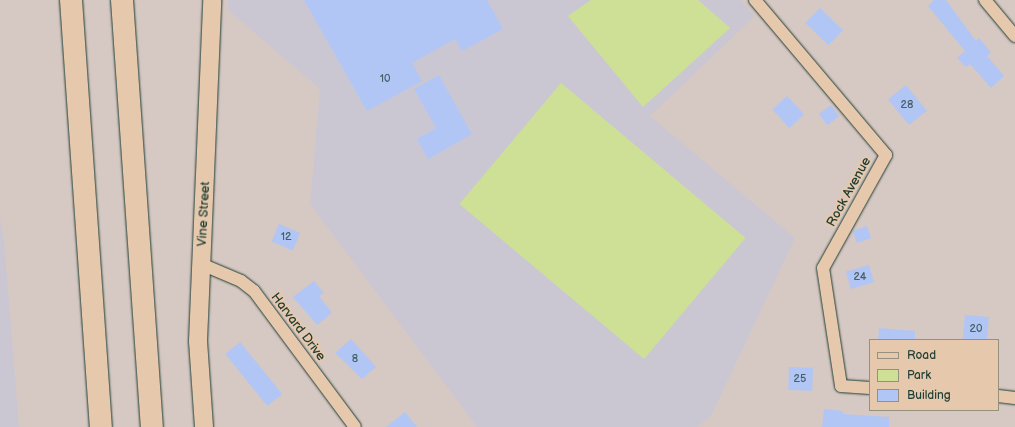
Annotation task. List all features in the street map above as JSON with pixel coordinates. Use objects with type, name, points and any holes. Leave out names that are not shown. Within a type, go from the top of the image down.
[{"type":"highway","points":[[71,0],[101,427]]},
{"type":"highway","points":[[122,0],[152,427]]},
{"type":"street","name":"Vine Street","points":[[204,427],[198,359],[212,0]]},
{"type":"street","name":"Rock Avenue","points":[[755,0],[886,155],[823,268],[840,386],[869,388]]},
{"type":"street","points":[[985,0],[1015,36]]},
{"type":"street","name":"Harvard Drive","points":[[202,264],[241,281],[254,291],[355,427]]},
{"type":"street","points":[[999,396],[1015,398]]},
{"type":"shaded area","points":[[228,0],[741,0],[755,16],[650,116],[795,238],[711,416],[697,427],[477,427],[310,204],[320,89],[228,10]]},
{"type":"shaded area","points":[[0,218],[4,240],[19,427],[0,427]]},
{"type":"green space","points":[[591,0],[698,0],[730,28],[643,107],[568,16]]},
{"type":"green space","points":[[561,83],[746,238],[644,359],[459,204]]},
{"type":"building","points":[[304,0],[487,0],[503,29],[462,51],[455,39],[412,63],[422,81],[367,111]]},
{"type":"building","points":[[934,0],[946,0],[976,41],[979,38],[991,52],[987,56],[1004,76],[991,88],[970,64],[966,67],[957,58],[965,51],[928,6]]},
{"type":"building","points":[[820,8],[843,30],[828,45],[805,23]]},
{"type":"building","points":[[439,75],[472,134],[428,159],[417,139],[436,128],[414,89]]},
{"type":"building","points":[[906,85],[927,111],[909,125],[888,99]]},
{"type":"building","points":[[787,96],[804,114],[789,128],[772,110]]},
{"type":"building","points":[[831,105],[839,116],[827,125],[819,114]]},
{"type":"building","points":[[279,224],[300,233],[293,250],[272,241]]},
{"type":"building","points":[[867,226],[871,238],[857,243],[853,231]]},
{"type":"building","points":[[869,265],[874,282],[851,289],[846,272]]},
{"type":"building","points":[[314,281],[324,293],[319,296],[332,313],[317,325],[293,297]]},
{"type":"building","points":[[965,315],[989,317],[987,339],[963,339]]},
{"type":"building","points":[[879,328],[915,331],[915,339],[878,339]]},
{"type":"building","points":[[351,339],[376,367],[362,379],[335,353]]},
{"type":"building","points":[[240,342],[282,394],[267,406],[225,354]]},
{"type":"building","points":[[789,367],[813,368],[812,391],[788,390]]},
{"type":"building","points":[[824,409],[843,411],[843,414],[889,417],[889,427],[822,427]]},
{"type":"building","points":[[405,412],[417,427],[386,427]]}]
